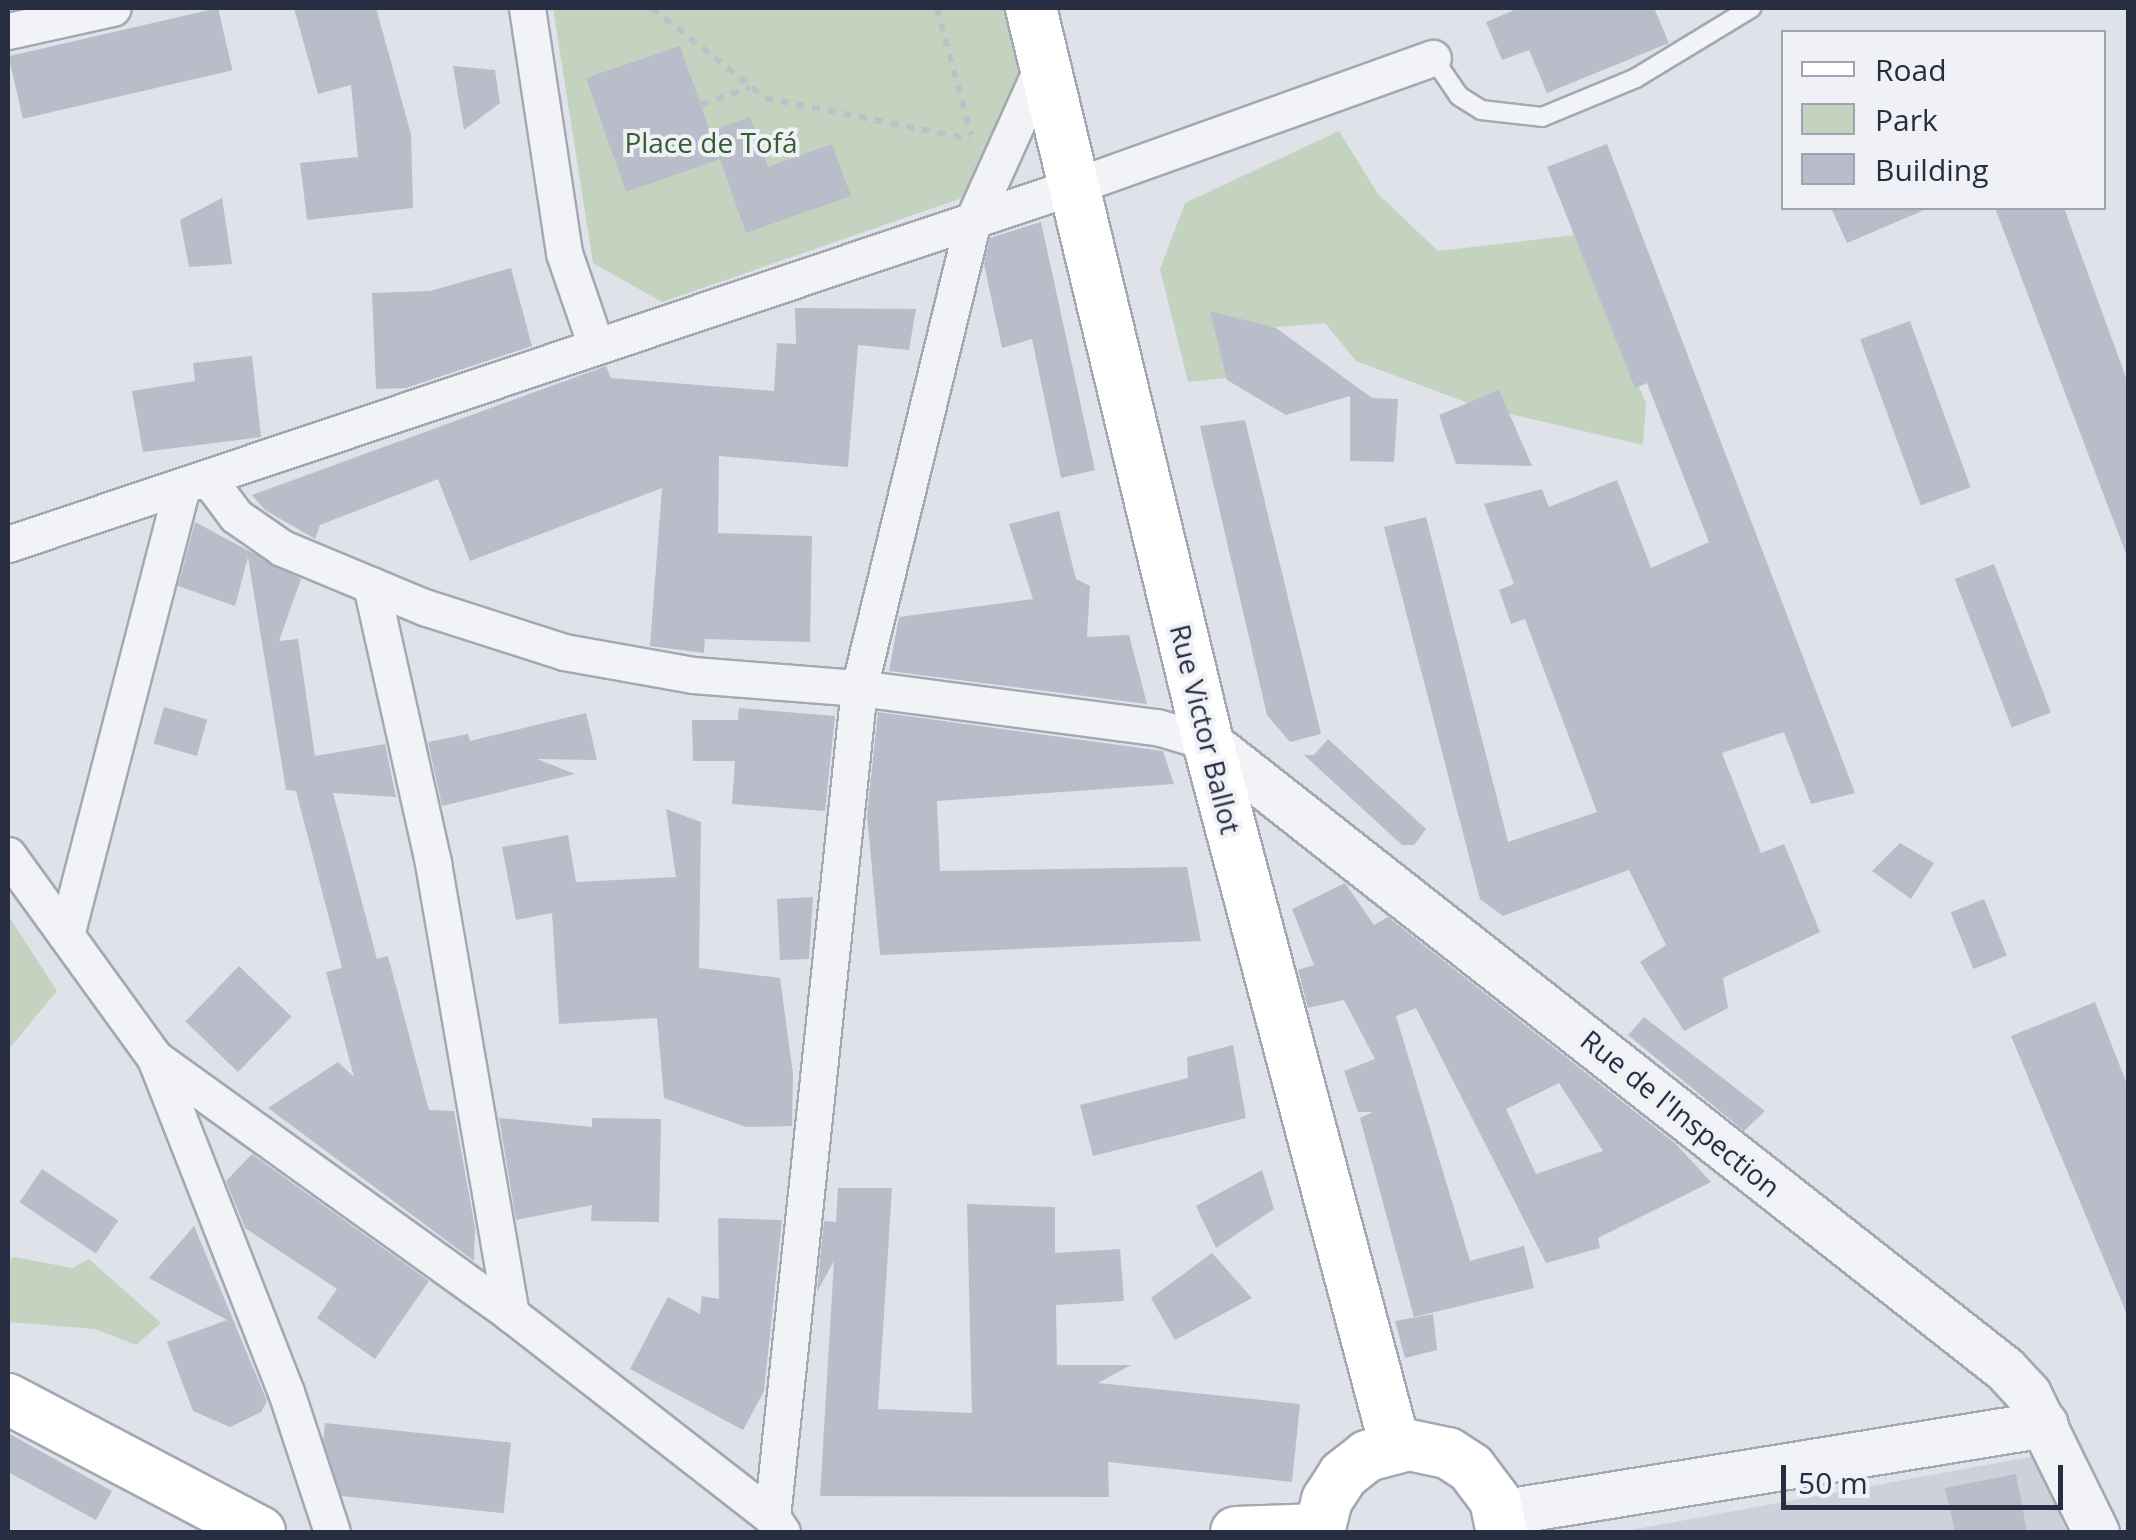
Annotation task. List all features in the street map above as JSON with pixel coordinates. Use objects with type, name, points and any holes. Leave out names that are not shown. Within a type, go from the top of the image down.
[{"type":"main road","name":"Rue Victor Ballot","points":[[1030,8],[1208,742],[1396,1446]]},
{"type":"main road","points":[[8,1399],[260,1532]]},
{"type":"main road","points":[[1236,1532],[1319,1531],[1326,1500],[1343,1475],[1367,1456],[1396,1446],[1435,1449],[1460,1460],[1480,1478],[1501,1523]]},
{"type":"street","points":[[8,31],[112,8]]},
{"type":"street","points":[[526,8],[564,254],[596,346]]},
{"type":"street","points":[[8,544],[1075,186],[1433,58]]},
{"type":"street","points":[[777,1525],[859,688],[990,143],[1044,63]]},
{"type":"street","points":[[196,484],[282,548],[371,585],[564,652],[693,675],[859,688],[1157,726],[1208,742]]},
{"type":"street","points":[[66,935],[196,484]]},
{"type":"street","points":[[371,585],[444,919],[512,1314]]},
{"type":"street","name":"Rue de l'Inspection","points":[[1208,742],[2005,1369],[2044,1424],[2096,1532]]},
{"type":"street","points":[[8,855],[156,1058],[286,1392],[332,1532]]},
{"type":"street","points":[[156,1058],[512,1314],[777,1525]]},
{"type":"street","points":[[1501,1523],[2044,1424]]},
{"type":"lane","points":[[1433,58],[1459,96],[1480,110],[1542,117],[1636,78],[1751,8]]},
{"type":"path","points":[[652,8],[765,98],[990,143]]},
{"type":"path","points":[[938,8],[990,143]]},
{"type":"path","points":[[701,106],[752,87]]},
{"type":"shaded area","points":[[2035,1456],[2067,1532],[1620,1532]]},
{"type":"green space","name":"Place de Tofá","points":[[553,8],[1015,8],[1028,56],[968,196],[662,302],[593,263]]},
{"type":"green space","points":[[1339,131],[1378,194],[1438,251],[1574,235],[1646,403],[1643,445],[1476,406],[1356,361],[1325,323],[1239,330],[1245,376],[1188,382],[1160,269],[1185,203]]},
{"type":"green space","points":[[8,915],[57,991],[8,1050]]},
{"type":"green space","points":[[14,1257],[72,1268],[89,1259],[161,1323],[136,1345],[95,1329],[8,1322],[8,1260]]},
{"type":"building","points":[[218,8],[232,70],[23,119],[9,56]]},
{"type":"building","points":[[294,8],[376,8],[411,134],[413,208],[307,220],[300,163],[358,157],[351,85],[318,94]]},
{"type":"building","points":[[1519,8],[1654,8],[1669,43],[1547,93],[1529,50],[1502,60],[1486,22]]},
{"type":"building","points":[[680,46],[710,131],[750,117],[768,167],[832,144],[851,196],[746,233],[720,159],[626,192],[586,78]]},
{"type":"building","points":[[453,66],[495,70],[500,103],[464,130]]},
{"type":"building","points":[[1607,144],[1855,793],[1811,804],[1784,732],[1722,753],[1761,853],[1784,844],[1820,932],[1723,978],[1728,1008],[1684,1031],[1640,962],[1666,945],[1629,870],[1503,916],[1480,899],[1384,527],[1426,517],[1508,842],[1597,812],[1525,619],[1511,624],[1499,590],[1514,584],[1484,504],[1542,489],[1549,507],[1617,480],[1651,568],[1709,542],[1647,383],[1635,388],[1547,167]]},
{"type":"building","points":[[222,198],[232,264],[189,267],[180,220]]},
{"type":"building","points":[[1832,210],[1924,210],[1847,243]]},
{"type":"building","points":[[1996,210],[2065,210],[2128,383],[2128,559]]},
{"type":"building","points":[[1041,222],[1095,470],[1061,478],[1032,339],[1002,348],[984,264],[990,238]]},
{"type":"building","points":[[511,268],[532,346],[406,388],[376,389],[372,293],[430,291]]},
{"type":"building","points":[[795,308],[916,309],[909,350],[858,345],[848,467],[719,456],[718,533],[812,536],[810,642],[705,639],[704,653],[650,646],[662,488],[470,561],[438,479],[320,525],[315,539],[265,510],[252,495],[606,366],[611,378],[774,391],[777,343],[796,344]]},
{"type":"building","points":[[1210,311],[1276,328],[1372,398],[1398,399],[1394,462],[1350,461],[1350,396],[1286,415],[1227,380]]},
{"type":"building","points":[[1910,321],[1971,487],[1921,505],[1860,339]]},
{"type":"building","points":[[252,356],[261,437],[143,452],[132,391],[195,381],[193,363]]},
{"type":"building","points":[[1499,390],[1532,466],[1456,464],[1439,415]]},
{"type":"building","points":[[1245,420],[1321,734],[1290,742],[1267,715],[1200,426]]},
{"type":"building","points":[[1059,511],[1076,579],[1090,586],[1087,637],[1129,635],[1147,704],[889,671],[899,617],[1033,599],[1009,524]]},
{"type":"building","points":[[195,522],[301,579],[279,641],[298,639],[315,756],[385,744],[396,797],[333,793],[377,959],[388,956],[429,1110],[454,1111],[475,1228],[474,1261],[268,1108],[338,1062],[354,1077],[326,972],[342,968],[296,791],[286,790],[248,557],[235,606],[178,586]]},
{"type":"building","points":[[1994,564],[2051,712],[2012,727],[1955,579]]},
{"type":"building","points":[[164,707],[207,719],[197,756],[154,744]]},
{"type":"building","points":[[739,708],[835,716],[825,811],[732,804],[735,761],[693,761],[692,720],[738,720]]},
{"type":"building","points":[[878,712],[1163,751],[1174,784],[937,801],[940,871],[1187,867],[1201,941],[880,955],[867,815]]},
{"type":"building","points":[[586,713],[597,760],[537,759],[575,774],[442,806],[428,742],[468,734],[470,741]]},
{"type":"building","points":[[1328,739],[1426,829],[1414,845],[1402,845],[1304,755],[1314,755]]},
{"type":"building","points":[[666,809],[701,822],[699,968],[780,978],[793,1074],[792,1126],[746,1127],[664,1098],[657,1018],[559,1024],[552,913],[516,920],[502,847],[568,835],[576,882],[676,877]]},
{"type":"building","points":[[1900,843],[1934,863],[1911,899],[1872,871]]},
{"type":"building","points":[[1345,883],[1374,925],[1388,917],[1676,1144],[1711,1182],[1598,1238],[1600,1248],[1546,1263],[1416,1008],[1396,1016],[1470,1261],[1524,1246],[1534,1288],[1414,1317],[1360,1118],[1373,1112],[1358,1112],[1344,1071],[1375,1059],[1344,1000],[1308,1008],[1298,970],[1314,965],[1292,909]],"holes":[[[1559,1083],[1603,1151],[1536,1174],[1506,1109]]]},
{"type":"building","points":[[813,897],[809,959],[780,960],[777,899]]},
{"type":"building","points":[[1984,899],[2007,956],[1973,969],[1951,912]]},
{"type":"building","points":[[239,966],[292,1017],[238,1072],[186,1021]]},
{"type":"building","points":[[2095,1002],[2128,1087],[2128,1317],[2011,1036]]},
{"type":"building","points":[[1644,1017],[1765,1111],[1744,1131],[1628,1035]]},
{"type":"building","points":[[1233,1045],[1246,1118],[1093,1156],[1080,1105],[1188,1078],[1187,1057]]},
{"type":"building","points":[[499,1118],[592,1127],[592,1118],[661,1119],[659,1222],[591,1221],[592,1205],[516,1220]]},
{"type":"building","points":[[252,1154],[429,1281],[375,1359],[317,1318],[337,1289],[245,1228],[226,1181]]},
{"type":"building","points":[[42,1169],[118,1220],[96,1254],[20,1202]]},
{"type":"building","points":[[1262,1170],[1274,1209],[1216,1248],[1196,1206]]},
{"type":"building","points":[[838,1188],[892,1188],[878,1409],[972,1413],[967,1204],[1055,1207],[1055,1253],[1120,1249],[1124,1301],[1056,1305],[1057,1365],[1131,1365],[1098,1383],[1300,1404],[1292,1482],[1108,1462],[1109,1497],[820,1496],[834,1261],[817,1292],[824,1221],[836,1222]]},
{"type":"building","points":[[718,1218],[782,1220],[764,1391],[743,1430],[630,1369],[668,1297],[700,1314],[702,1296],[719,1299]]},
{"type":"building","points":[[194,1226],[267,1401],[261,1412],[230,1427],[193,1411],[167,1342],[227,1320],[149,1278]]},
{"type":"building","points":[[1212,1253],[1252,1298],[1175,1340],[1151,1298]]},
{"type":"building","points":[[1433,1314],[1437,1350],[1405,1358],[1395,1321]]},
{"type":"building","points":[[325,1423],[511,1443],[504,1513],[318,1494]]},
{"type":"building","points":[[8,1433],[112,1491],[96,1520],[8,1472]]},
{"type":"building","points":[[2016,1474],[2027,1532],[1955,1532],[1945,1488]]}]
